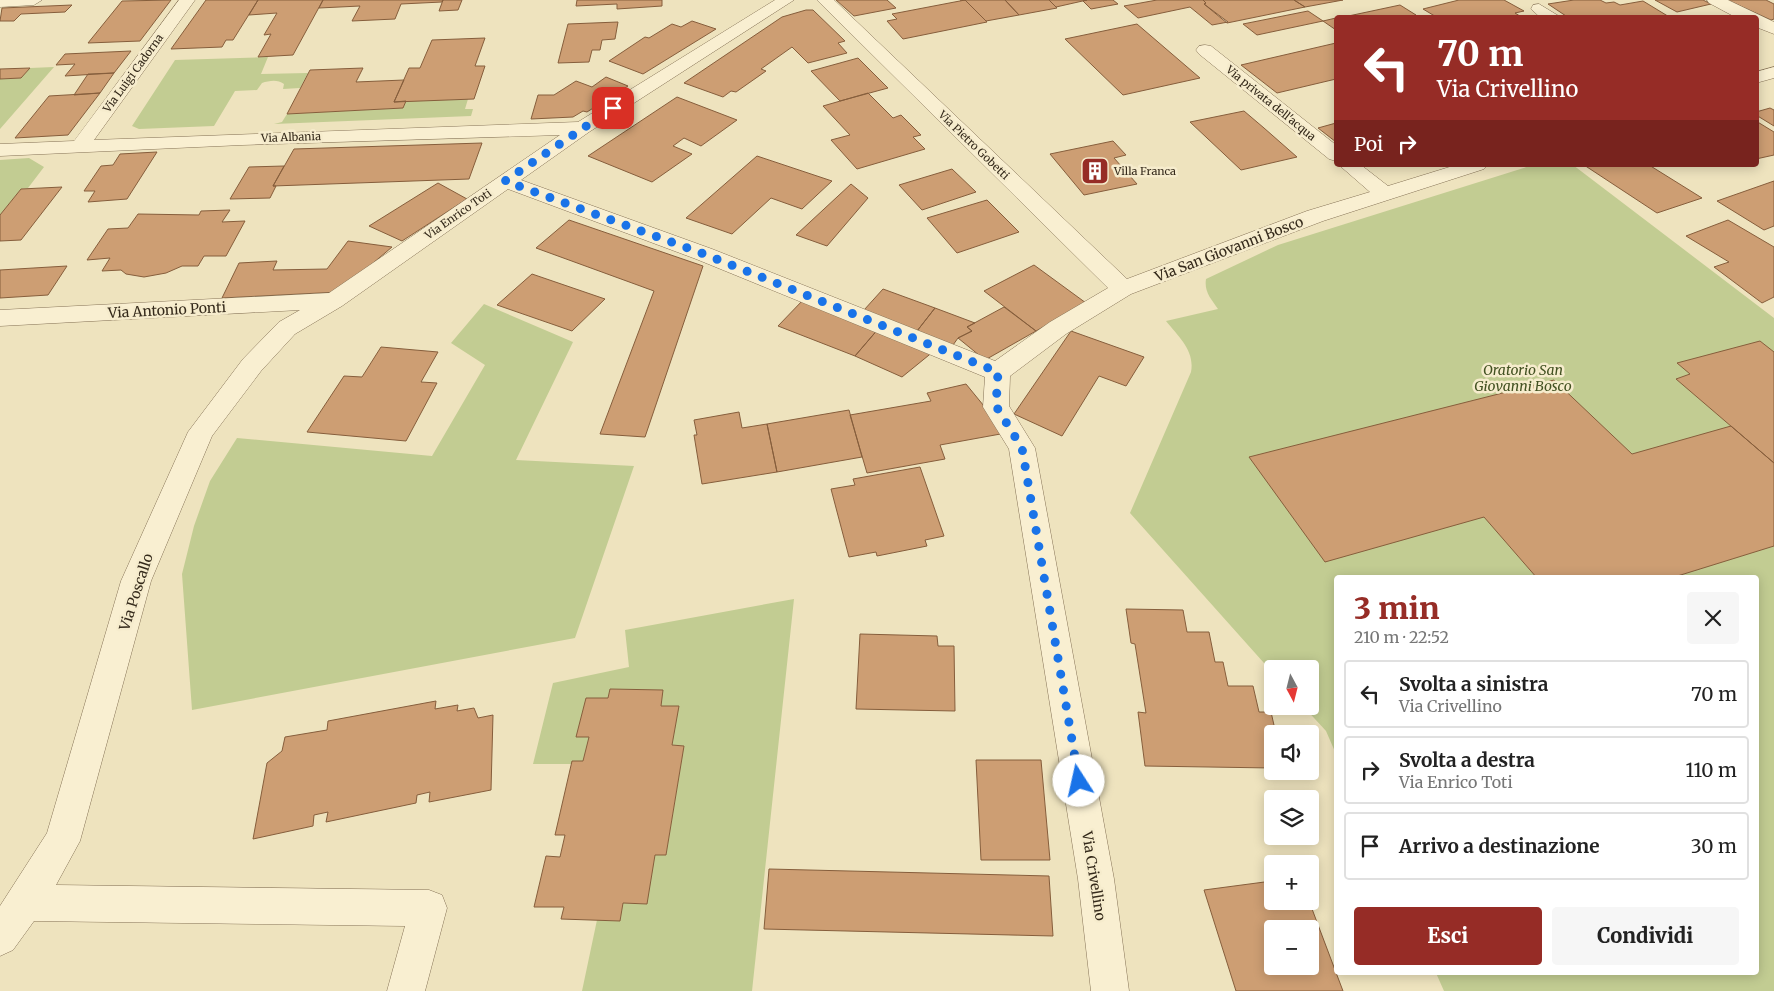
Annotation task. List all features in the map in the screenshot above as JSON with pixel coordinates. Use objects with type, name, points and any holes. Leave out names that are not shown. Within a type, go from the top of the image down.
[{"type":"street","points":[[0,2],[34,0]]},
{"type":"street","name":"Via Luigi Cadorna","points":[[80,146],[187,0]]},
{"type":"street","name":"Via Enrico Toti","points":[[334,301],[582,128],[786,0]]},
{"type":"street","name":"Via Pietro Gobetti","points":[[825,0],[1123,289]]},
{"type":"street","points":[[1715,0],[1745,15]]},
{"type":"street","points":[[1539,8],[1550,15]]},
{"type":"street","points":[[1759,22],[1774,29]]},
{"type":"street","name":"Via privata dell'acqua","points":[[1205,50],[1334,153]]},
{"type":"street","points":[[1759,77],[1774,72]]},
{"type":"street","name":"Via Albania","points":[[0,150],[582,128]]},
{"type":"street","points":[[1351,167],[1385,194]]},
{"type":"street","name":"Via San Giovanni Bosco","points":[[998,372],[1058,328],[1123,289],[1315,216],[1471,167]]},
{"type":"street","points":[[505,181],[704,254],[998,372]]},
{"type":"street","name":"Via Antonio Ponti","points":[[0,318],[334,301]]},
{"type":"street","name":"Via Poscallo","points":[[0,937],[25,903],[62,842],[136,581],[201,432],[252,365],[287,328],[334,301]]},
{"type":"street","name":"Via Crivellino","points":[[998,372],[996,406],[1022,448],[1096,879],[1110,991]]},
{"type":"street","points":[[25,903],[429,908],[406,991]]},
{"type":"green space","points":[[268,57],[261,74],[308,73],[300,88],[283,89],[284,84],[279,81],[273,81],[262,83],[257,90],[235,91],[214,126],[139,129],[132,126],[175,60]]},
{"type":"green space","points":[[54,67],[0,129],[0,79],[21,78],[30,68]]},
{"type":"green space","points":[[468,99],[465,109],[473,109],[471,116],[274,124],[282,122],[287,114],[403,108],[406,101]]},
{"type":"green space","points":[[29,158],[44,167],[28,188],[21,189],[0,215],[0,160]]},
{"type":"green space","name":"Oratorio San Giovanni Bosco","points":[[1527,167],[1576,167],[1774,318],[1774,991],[1444,991],[1437,975],[1759,975],[1759,575],[1334,575],[1334,749],[1326,731],[1311,715],[1319,715],[1319,660],[1264,660],[1264,663],[1130,513],[1191,372],[1191,357],[1181,339],[1166,321],[1218,309],[1207,292],[1206,279],[1278,245]]},
{"type":"green space","points":[[484,304],[573,342],[516,460],[634,466],[575,638],[192,710],[182,574],[194,526],[210,481],[237,438],[432,456],[485,365],[451,343]]},
{"type":"green space","points":[[794,599],[752,991],[582,991],[597,920],[620,921],[623,903],[646,904],[655,855],[666,855],[684,746],[672,745],[678,706],[661,706],[663,690],[610,689],[608,698],[586,698],[577,737],[589,737],[583,761],[572,761],[572,764],[533,764],[553,683],[629,667],[625,630]]},
{"type":"building","points":[[171,0],[140,41],[88,43],[122,1]]},
{"type":"building","points":[[206,0],[258,0],[233,40],[226,40],[222,47],[171,49]]},
{"type":"building","points":[[258,0],[323,0],[293,55],[258,57],[271,34],[264,35],[277,13],[249,15]]},
{"type":"building","points":[[323,0],[443,0],[442,2],[401,4],[395,19],[352,21],[360,6],[319,8]]},
{"type":"building","points":[[443,0],[462,0],[458,10],[439,11]]},
{"type":"building","points":[[577,0],[662,0],[662,6],[617,9],[617,4],[576,6]]},
{"type":"building","points":[[836,0],[887,0],[896,8],[854,16]]},
{"type":"building","points":[[965,0],[1005,0],[1019,15],[986,21]]},
{"type":"building","points":[[965,0],[987,22],[903,39],[887,21],[897,19],[892,14]]},
{"type":"building","points":[[1005,0],[1049,0],[1057,8],[1019,15]]},
{"type":"building","points":[[1049,0],[1087,0],[1056,7]]},
{"type":"building","points":[[1113,0],[1118,4],[1091,9],[1083,1]]},
{"type":"building","points":[[1157,0],[1203,0],[1206,3],[1204,4],[1228,22],[1212,25],[1190,7],[1138,18],[1124,6]]},
{"type":"building","points":[[1203,0],[1294,0],[1305,7],[1227,23],[1204,4],[1206,3]]},
{"type":"building","points":[[1294,0],[1343,0],[1305,7]]},
{"type":"building","points":[[1459,0],[1504,0],[1524,11],[1515,13],[1518,15],[1433,15],[1423,9]]},
{"type":"building","points":[[1574,0],[1600,0],[1620,5],[1643,1],[1666,15],[1564,15],[1548,4]]},
{"type":"building","points":[[1655,0],[1703,0],[1711,4],[1677,12]]},
{"type":"building","points":[[1727,0],[1766,0],[1774,4],[1774,19],[1771,20]]},
{"type":"building","points":[[72,5],[65,12],[21,14],[14,21],[0,21],[2,8]]},
{"type":"building","points":[[1400,5],[1416,15],[1353,15]]},
{"type":"building","points":[[806,10],[813,10],[845,41],[838,43],[847,53],[808,63],[792,47],[761,69],[766,71],[736,92],[731,91],[723,97],[684,83],[782,17]]},
{"type":"building","points":[[1308,11],[1323,21],[1257,35],[1243,24]]},
{"type":"building","points":[[1334,18],[1334,29],[1323,21]]},
{"type":"building","points":[[692,21],[716,29],[643,74],[609,61],[645,37],[649,38],[672,24],[681,27]]},
{"type":"building","points":[[618,22],[615,39],[602,40],[600,50],[592,50],[589,62],[558,63],[568,24]]},
{"type":"building","points":[[1137,24],[1200,78],[1123,95],[1065,39]]},
{"type":"building","points":[[485,38],[475,66],[485,66],[474,99],[394,102],[409,68],[420,68],[432,40]]},
{"type":"building","points":[[1334,43],[1334,79],[1277,93],[1241,65]]},
{"type":"building","points":[[131,51],[114,73],[65,76],[75,64],[56,65],[65,54]]},
{"type":"building","points":[[858,58],[888,88],[840,101],[811,71]]},
{"type":"building","points":[[30,68],[21,78],[0,79],[0,69]]},
{"type":"building","points":[[363,68],[356,82],[404,80],[394,102],[406,101],[403,108],[287,114],[310,70]]},
{"type":"building","points":[[114,73],[100,93],[74,95],[88,74]]},
{"type":"building","points":[[606,77],[628,86],[587,112],[583,111],[573,117],[531,119],[538,95],[554,95],[576,81],[592,87]]},
{"type":"building","points":[[100,93],[68,135],[15,138],[49,96]]},
{"type":"building","points":[[868,93],[893,118],[901,115],[921,135],[913,137],[925,149],[857,169],[831,140],[850,135],[823,106]]},
{"type":"building","points":[[677,97],[737,120],[701,146],[684,138],[673,146],[692,154],[652,182],[588,156]]},
{"type":"building","points":[[1770,108],[1774,110],[1774,126],[1759,117],[1759,111]]},
{"type":"building","points":[[1244,111],[1297,157],[1241,170],[1190,122]]},
{"type":"building","points":[[1759,123],[1774,132],[1774,155],[1759,158]]},
{"type":"building","points":[[1334,124],[1334,140],[1318,128]]},
{"type":"building","name":"Villa Franca","points":[[1113,141],[1126,155],[1114,158],[1137,184],[1084,195],[1050,154]]},
{"type":"building","points":[[482,143],[469,179],[273,186],[294,149]]},
{"type":"building","points":[[157,152],[127,199],[88,202],[95,191],[84,191],[101,166],[113,165],[120,154]]},
{"type":"building","points":[[757,156],[832,181],[802,209],[771,198],[732,234],[686,218]]},
{"type":"building","points":[[284,166],[273,186],[276,186],[270,198],[230,199],[249,167]]},
{"type":"building","points":[[1587,167],[1652,167],[1702,198],[1657,213]]},
{"type":"building","points":[[952,169],[976,192],[922,210],[899,185]]},
{"type":"building","points":[[1774,181],[1774,226],[1764,230],[1717,201]]},
{"type":"building","points":[[438,183],[467,199],[402,241],[369,226]]},
{"type":"building","points":[[851,184],[868,198],[827,246],[796,235]]},
{"type":"building","points":[[62,187],[21,240],[0,241],[0,215],[21,189]]},
{"type":"building","points":[[987,200],[1019,232],[957,253],[927,218]]},
{"type":"building","points":[[230,210],[222,222],[245,221],[226,256],[204,256],[198,266],[182,266],[166,273],[144,277],[126,274],[121,270],[102,271],[110,258],[87,260],[108,229],[128,228],[138,214],[199,215],[201,211]]},
{"type":"building","points":[[569,220],[703,266],[645,437],[600,434],[654,291],[536,248]]},
{"type":"building","points":[[1728,220],[1774,247],[1774,297],[1762,303],[1714,267],[1729,262],[1686,236]]},
{"type":"building","points":[[348,241],[392,247],[339,292],[222,298],[239,263],[277,261],[273,270],[327,269]]},
{"type":"building","points":[[1034,265],[1086,303],[1036,331],[984,291]]},
{"type":"building","points":[[67,266],[48,295],[0,298],[0,270]]},
{"type":"building","points":[[532,274],[605,299],[572,331],[497,305]]},
{"type":"building","points":[[883,289],[935,308],[917,331],[864,310]]},
{"type":"building","points":[[804,299],[879,328],[855,356],[778,326]]},
{"type":"building","points":[[1004,307],[1036,331],[985,360],[958,338],[972,331],[967,327]]},
{"type":"building","points":[[935,308],[975,323],[967,327],[972,331],[958,338],[953,345],[917,331]]},
{"type":"building","points":[[879,328],[934,351],[902,377],[855,356]]},
{"type":"building","points":[[1071,331],[1144,357],[1126,386],[1099,376],[1062,436],[1014,414]]},
{"type":"building","points":[[1760,341],[1774,352],[1774,463],[1676,379],[1690,374],[1677,363]]},
{"type":"building","points":[[381,347],[438,352],[421,382],[437,383],[406,441],[307,432],[344,376],[362,377]]},
{"type":"building","points":[[1554,380],[1632,454],[1731,426],[1774,463],[1774,546],[1681,575],[1534,575],[1484,517],[1325,562],[1249,457]]},
{"type":"building","points":[[966,384],[1006,433],[940,445],[945,459],[867,473],[850,415],[931,401],[927,393]]},
{"type":"building","points":[[849,410],[862,457],[777,472],[767,424]]},
{"type":"building","points":[[739,412],[742,428],[767,424],[777,472],[702,484],[694,435],[697,435],[694,420]]},
{"type":"building","points":[[920,467],[944,536],[925,540],[927,546],[877,556],[876,552],[849,557],[831,489],[855,485],[853,479]]},
{"type":"building","points":[[1126,609],[1183,610],[1187,632],[1209,632],[1215,662],[1223,662],[1228,686],[1253,686],[1259,712],[1264,712],[1264,715],[1272,715],[1274,725],[1264,725],[1264,768],[1145,766],[1138,712],[1146,713],[1135,644],[1131,643]]},
{"type":"building","points":[[860,634],[937,636],[938,646],[954,646],[955,711],[856,709]]},
{"type":"building","points":[[610,689],[663,690],[661,706],[679,706],[672,745],[684,746],[666,855],[655,855],[647,904],[623,903],[620,921],[561,919],[564,907],[534,907],[546,856],[560,857],[565,835],[555,835],[572,761],[583,761],[589,737],[576,737],[586,698],[608,698]]},
{"type":"building","points":[[436,701],[435,709],[458,705],[457,711],[474,708],[478,718],[493,715],[491,790],[429,802],[430,792],[417,795],[416,803],[326,822],[328,812],[314,815],[313,826],[253,839],[267,763],[282,751],[285,737],[327,730],[328,721]]},
{"type":"building","points":[[976,760],[1041,760],[1050,860],[981,860]]},
{"type":"building","points":[[769,869],[1049,876],[1053,936],[764,929]]},
{"type":"building","points":[[1264,882],[1264,910],[1312,910],[1316,920],[1264,920],[1264,975],[1319,975],[1319,927],[1334,967],[1334,975],[1337,975],[1343,991],[1236,991],[1204,890]]},
{"type":"place","name":"Villa Franca","points":[[1095,171]]},
{"type":"route","points":[[613,108],[505,181],[704,254],[998,372],[996,406],[1022,448],[1079,781]]}]
